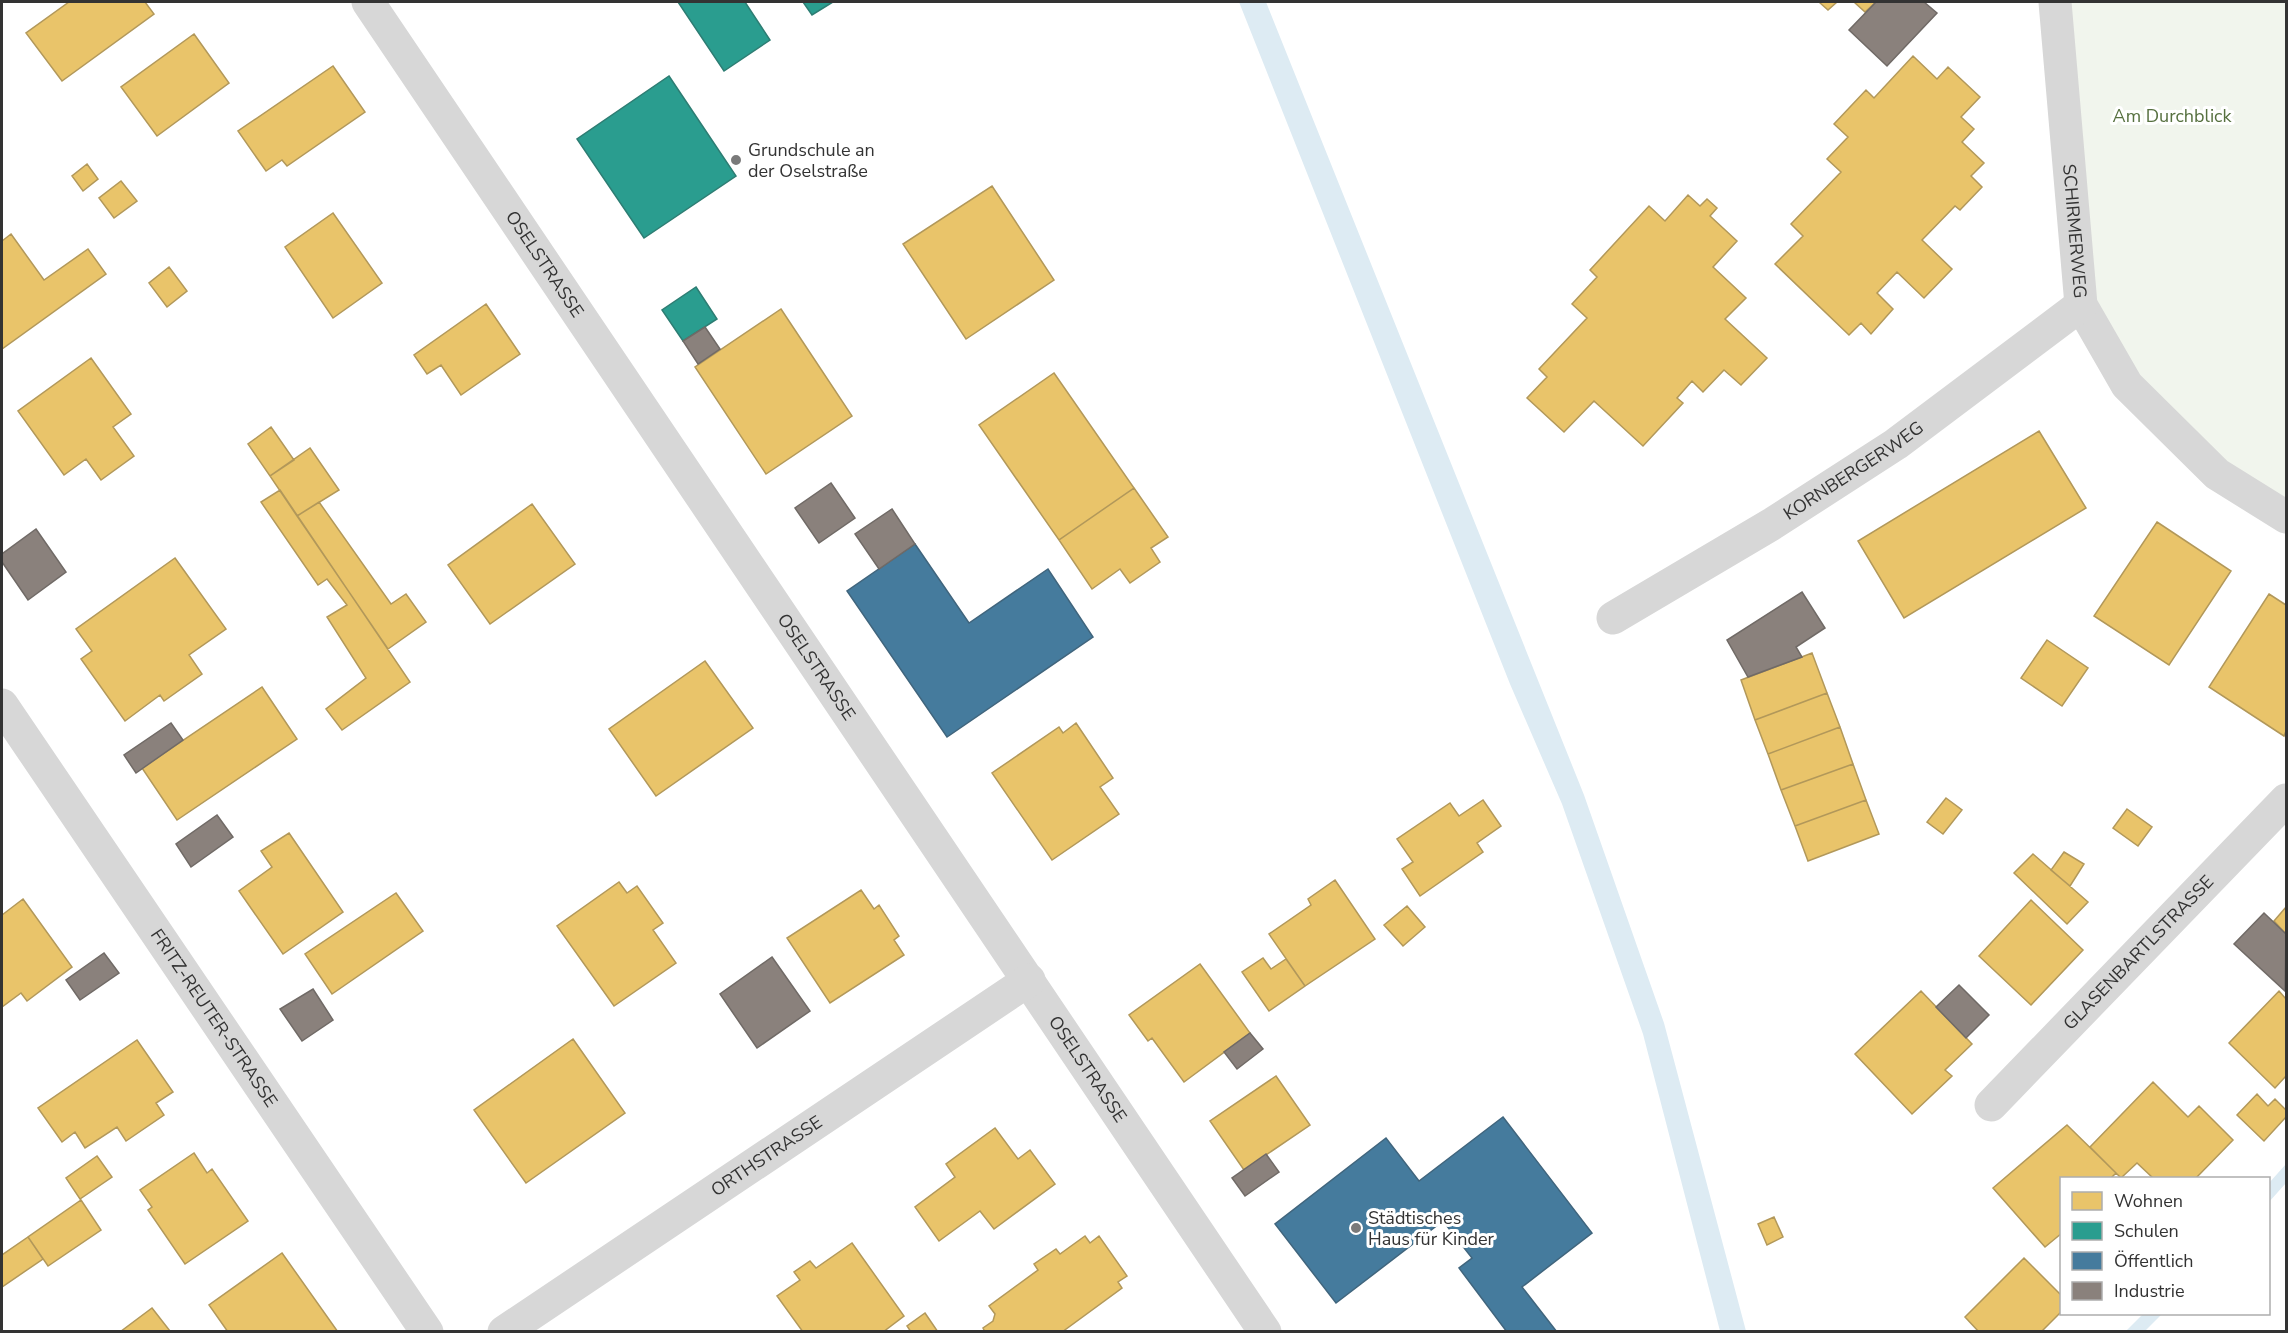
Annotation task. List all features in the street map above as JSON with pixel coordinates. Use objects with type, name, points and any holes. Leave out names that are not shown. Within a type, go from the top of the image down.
[{"type":"street","name":"OSELSTRASSE","points":[[368,2],[1265,1332]]},
{"type":"street","name":"SCHIRMERWEG","points":[[2055,2],[2080,304],[2127,384],[2217,474],[2286,517]]},
{"type":"street","name":"KORNBERGERWEG","points":[[1613,618],[1772,524],[1896,444],[2080,304]]},
{"type":"street","name":"FRITZ-REUTER-STRASSE","points":[[2,705],[427,1332]]},
{"type":"street","name":"GLASENBARTLSTRASSE","points":[[1991,1105],[2286,800]]},
{"type":"street","name":"ORTHSTRASSE","points":[[504,1332],[1029,980]]},
{"type":"green space","name":"Am Durchblick","points":[[2047,2],[2286,2],[2286,529],[2202,475],[2075,301]]},
{"type":"shaded area","points":[[1239,2],[1266,2],[1584,795],[1664,1023],[1746,1331],[1720,1331],[1643,1034],[1562,804],[1510,684]]},
{"type":"shaded area","points":[[2286,1164],[2286,1183],[2270,1201],[2270,1182]]},
{"type":"shaded area","points":[[2142,1315],[2161,1315],[2145,1331],[2126,1331]]},
{"type":"building: Wohnen","points":[[69,2],[145,2],[154,14],[62,81],[26,33]]},
{"type":"building: Wohnen","points":[[1819,2],[1837,2],[1828,10]]},
{"type":"building: Wohnen","points":[[1854,2],[1876,2],[1865,12]]},
{"type":"building: Wohnen","points":[[194,34],[229,83],[157,136],[121,87]]},
{"type":"building: Wohnen","points":[[1913,56],[1937,79],[1948,67],[1980,97],[1961,117],[1974,129],[1962,142],[1984,163],[1971,176],[1982,187],[1960,210],[1955,206],[1922,240],[1952,269],[1924,298],[1897,272],[1877,293],[1893,309],[1871,334],[1861,323],[1849,335],[1775,264],[1803,236],[1791,224],[1841,172],[1827,159],[1848,137],[1834,124],[1866,90],[1874,98]]},
{"type":"building: Wohnen","points":[[333,66],[365,112],[287,166],[282,160],[266,171],[238,131]]},
{"type":"building: Wohnen","points":[[87,164],[98,179],[83,191],[72,176]]},
{"type":"building: Wohnen","points":[[121,181],[137,201],[114,218],[99,198]]},
{"type":"building: Wohnen","points":[[992,186],[1054,280],[966,339],[903,244]]},
{"type":"building: Wohnen","points":[[1688,195],[1700,206],[1707,199],[1717,208],[1710,216],[1737,241],[1713,267],[1746,298],[1725,319],[1767,358],[1741,385],[1724,370],[1703,392],[1692,381],[1677,398],[1683,403],[1643,446],[1594,401],[1564,432],[1527,398],[1547,377],[1539,369],[1587,318],[1572,304],[1597,277],[1590,270],[1649,206],[1665,221]]},
{"type":"building: Wohnen","points":[[333,213],[382,283],[333,318],[285,247]]},
{"type":"building: Wohnen","points":[[11,234],[44,280],[88,249],[106,274],[2,349],[2,241]]},
{"type":"building: Wohnen","points":[[169,267],[187,291],[167,307],[149,283]]},
{"type":"building: Wohnen","points":[[486,304],[520,354],[461,395],[441,365],[427,374],[414,355]]},
{"type":"building: Wohnen","points":[[781,309],[852,416],[766,474],[695,367]]},
{"type":"building: Wohnen","points":[[91,358],[131,414],[113,427],[134,456],[101,480],[86,459],[64,475],[18,411]]},
{"type":"building: Wohnen","points":[[1054,373],[1134,488],[1059,540],[979,425]]},
{"type":"building: Wohnen","points":[[271,427],[294,460],[270,476],[248,444]]},
{"type":"building: Wohnen","points":[[2039,431],[2086,508],[1904,618],[1858,541]]},
{"type":"building: Wohnen","points":[[310,448],[339,490],[297,516],[270,476]]},
{"type":"building: Wohnen","points":[[1134,488],[1168,537],[1151,548],[1160,562],[1130,583],[1120,569],[1092,589],[1059,540]]},
{"type":"building: Wohnen","points":[[280,490],[410,682],[342,730],[326,709],[366,678],[327,617],[347,605],[327,579],[318,585],[261,502]]},
{"type":"building: Wohnen","points":[[319,502],[391,604],[406,594],[426,622],[388,649],[297,516]]},
{"type":"building: Wohnen","points":[[532,504],[575,564],[490,624],[448,565]]},
{"type":"building: Wohnen","points":[[2157,522],[2231,571],[2169,665],[2094,616]]},
{"type":"building: Wohnen","points":[[175,558],[226,629],[189,655],[202,674],[164,701],[160,695],[125,721],[81,659],[92,651],[76,629]]},
{"type":"building: Wohnen","points":[[2269,594],[2286,605],[2286,731],[2284,736],[2209,687]]},
{"type":"building: Wohnen","points":[[2047,640],[2088,668],[2062,706],[2021,678]]},
{"type":"building: Wohnen","points":[[1812,653],[1827,693],[1755,720],[1741,680]]},
{"type":"building: Wohnen","points":[[705,661],[753,728],[656,796],[609,729]]},
{"type":"building: Wohnen","points":[[262,687],[297,739],[177,820],[142,768]]},
{"type":"building: Wohnen","points":[[1827,693],[1840,727],[1768,754],[1755,720]]},
{"type":"building: Wohnen","points":[[1076,723],[1113,778],[1100,787],[1119,814],[1052,860],[992,773],[1059,727],[1063,733]]},
{"type":"building: Wohnen","points":[[1840,727],[1853,764],[1781,790],[1768,754]]},
{"type":"building: Wohnen","points":[[1853,764],[1866,800],[1795,826],[1781,790]]},
{"type":"building: Wohnen","points":[[1946,798],[1962,810],[1943,834],[1927,822]]},
{"type":"building: Wohnen","points":[[1483,800],[1501,826],[1477,843],[1483,852],[1420,896],[1402,869],[1413,862],[1397,839],[1450,803],[1459,816]]},
{"type":"building: Wohnen","points":[[1866,800],[1879,834],[1808,861],[1795,826]]},
{"type":"building: Wohnen","points":[[2127,809],[2152,827],[2138,846],[2113,828]]},
{"type":"building: Wohnen","points":[[289,833],[343,912],[283,954],[239,891],[272,867],[261,851]]},
{"type":"building: Wohnen","points":[[2064,852],[2084,864],[2070,886],[2051,870]]},
{"type":"building: Wohnen","points":[[2033,854],[2088,902],[2067,924],[2014,873]]},
{"type":"building: Wohnen","points":[[1335,880],[1375,939],[1305,986],[1269,934],[1311,905],[1308,899]]},
{"type":"building: Wohnen","points":[[619,882],[627,893],[637,886],[663,923],[653,930],[676,963],[614,1006],[557,926]]},
{"type":"building: Wohnen","points":[[861,890],[874,909],[879,905],[899,936],[894,940],[904,955],[830,1003],[787,938]]},
{"type":"building: Wohnen","points":[[396,893],[423,931],[332,994],[305,954]]},
{"type":"building: Wohnen","points":[[23,899],[72,967],[27,1001],[21,993],[2,1007],[2,915]]},
{"type":"building: Wohnen","points":[[2031,900],[2083,950],[2031,1005],[1979,956]]},
{"type":"building: Wohnen","points":[[1407,906],[1425,927],[1403,946],[1384,925]]},
{"type":"building: Wohnen","points":[[2286,907],[2286,934],[2274,921]]},
{"type":"building: Wohnen","points":[[1263,958],[1271,969],[1286,959],[1305,986],[1269,1011],[1242,972]]},
{"type":"building: Wohnen","points":[[1200,964],[1250,1033],[1184,1082],[1152,1038],[1148,1041],[1129,1015]]},
{"type":"building: Wohnen","points":[[1921,991],[1972,1044],[1945,1070],[1952,1076],[1912,1114],[1855,1054]]},
{"type":"building: Wohnen","points":[[2279,991],[2286,999],[2286,1076],[2275,1088],[2229,1043]]},
{"type":"building: Wohnen","points":[[573,1039],[625,1113],[526,1183],[474,1110]]},
{"type":"building: Wohnen","points":[[137,1040],[173,1092],[156,1103],[164,1115],[126,1141],[117,1127],[85,1148],[75,1132],[62,1142],[38,1108]]},
{"type":"building: Wohnen","points":[[1276,1076],[1310,1125],[1244,1170],[1210,1121]]},
{"type":"building: Wohnen","points":[[2153,1082],[2188,1117],[2199,1106],[2233,1140],[2197,1177],[2152,1177],[2137,1163],[2120,1177],[2090,1147]]},
{"type":"building: Wohnen","points":[[2257,1094],[2268,1106],[2275,1099],[2286,1110],[2286,1117],[2264,1141],[2237,1115]]},
{"type":"building: Wohnen","points":[[2067,1125],[2116,1173],[2112,1177],[2060,1177],[2060,1235],[2045,1247],[1993,1188]]},
{"type":"building: Wohnen","points":[[995,1128],[1018,1159],[1030,1150],[1055,1184],[994,1229],[980,1211],[939,1241],[915,1207],[955,1177],[946,1164]]},
{"type":"building: Wohnen","points":[[194,1153],[207,1173],[212,1169],[248,1221],[185,1264],[148,1210],[152,1207],[140,1190]]},
{"type":"building: Wohnen","points":[[97,1156],[112,1177],[80,1199],[66,1178]]},
{"type":"building: Wohnen","points":[[81,1200],[101,1230],[48,1266],[28,1237]]},
{"type":"building: Wohnen","points":[[1774,1217],[1783,1237],[1767,1245],[1758,1224]]},
{"type":"building: Wohnen","points":[[1085,1236],[1090,1243],[1099,1236],[1127,1276],[1118,1282],[1122,1288],[1062,1332],[985,1332],[983,1328],[993,1321],[995,1314],[989,1306],[1038,1270],[1034,1264],[1056,1249],[1060,1254]]},
{"type":"building: Wohnen","points":[[28,1237],[43,1259],[2,1287],[2,1255]]},
{"type":"building: Wohnen","points":[[852,1243],[904,1316],[883,1332],[803,1332],[777,1296],[800,1280],[794,1272],[810,1261],[816,1268]]},
{"type":"building: Wohnen","points":[[282,1253],[338,1332],[228,1332],[209,1305]]},
{"type":"building: Wohnen","points":[[2024,1258],[2060,1294],[2060,1313],[2041,1332],[1979,1332],[1965,1317]]},
{"type":"building: Wohnen","points":[[152,1308],[170,1331],[120,1332]]},
{"type":"building: Wohnen","points":[[925,1313],[938,1332],[911,1332],[907,1326]]},
{"type":"building: Schulen","points":[[678,2],[745,2],[770,40],[724,71]]},
{"type":"building: Schulen","points":[[803,2],[833,2],[812,15]]},
{"type":"building: Schulen","points":[[669,76],[736,176],[644,238],[577,139]]},
{"type":"building: Schulen","points":[[696,287],[717,319],[683,341],[662,310]]},
{"type":"building: Öffentlich","points":[[915,544],[969,623],[1048,569],[1093,637],[947,737],[847,591]]},
{"type":"building: Öffentlich","name":"Städtisches Haus für Kinder","points":[[1503,1117],[1592,1233],[1522,1287],[1557,1332],[1507,1332],[1459,1268],[1472,1258],[1443,1221],[1336,1303],[1275,1224],[1386,1138],[1419,1181]]},
{"type":"building: Industrie","points":[[1876,2],[1924,2],[1937,13],[1887,66],[1849,30]]},
{"type":"building: Industrie","points":[[705,327],[720,349],[698,364],[683,341]]},
{"type":"building: Industrie","points":[[831,483],[855,518],[819,543],[795,508]]},
{"type":"building: Industrie","points":[[892,509],[915,544],[879,569],[855,534]]},
{"type":"building: Industrie","points":[[36,529],[66,572],[28,600],[2,562],[2,554]]},
{"type":"building: Industrie","points":[[1802,592],[1825,628],[1796,647],[1802,657],[1748,677],[1727,640]]},
{"type":"building: Industrie","points":[[171,723],[183,740],[136,773],[124,755]]},
{"type":"building: Industrie","points":[[217,815],[233,837],[191,867],[176,844]]},
{"type":"building: Industrie","points":[[2264,913],[2286,934],[2285,991],[2234,944]]},
{"type":"building: Industrie","points":[[104,953],[119,973],[80,1000],[66,980]]},
{"type":"building: Industrie","points":[[772,957],[810,1011],[757,1048],[720,994]]},
{"type":"building: Industrie","points":[[1959,985],[1989,1015],[1966,1038],[1936,1007]]},
{"type":"building: Industrie","points":[[313,989],[333,1020],[302,1041],[280,1009]]},
{"type":"building: Industrie","points":[[1250,1033],[1263,1049],[1237,1069],[1224,1052]]},
{"type":"building: Industrie","points":[[1266,1154],[1279,1172],[1245,1196],[1232,1178]]},
{"type":"place","name":"Grundschule an der Oselstraße","points":[[736,160]]},
{"type":"place","name":"Städtisches Haus für Kinder","points":[[1356,1228]]}]
